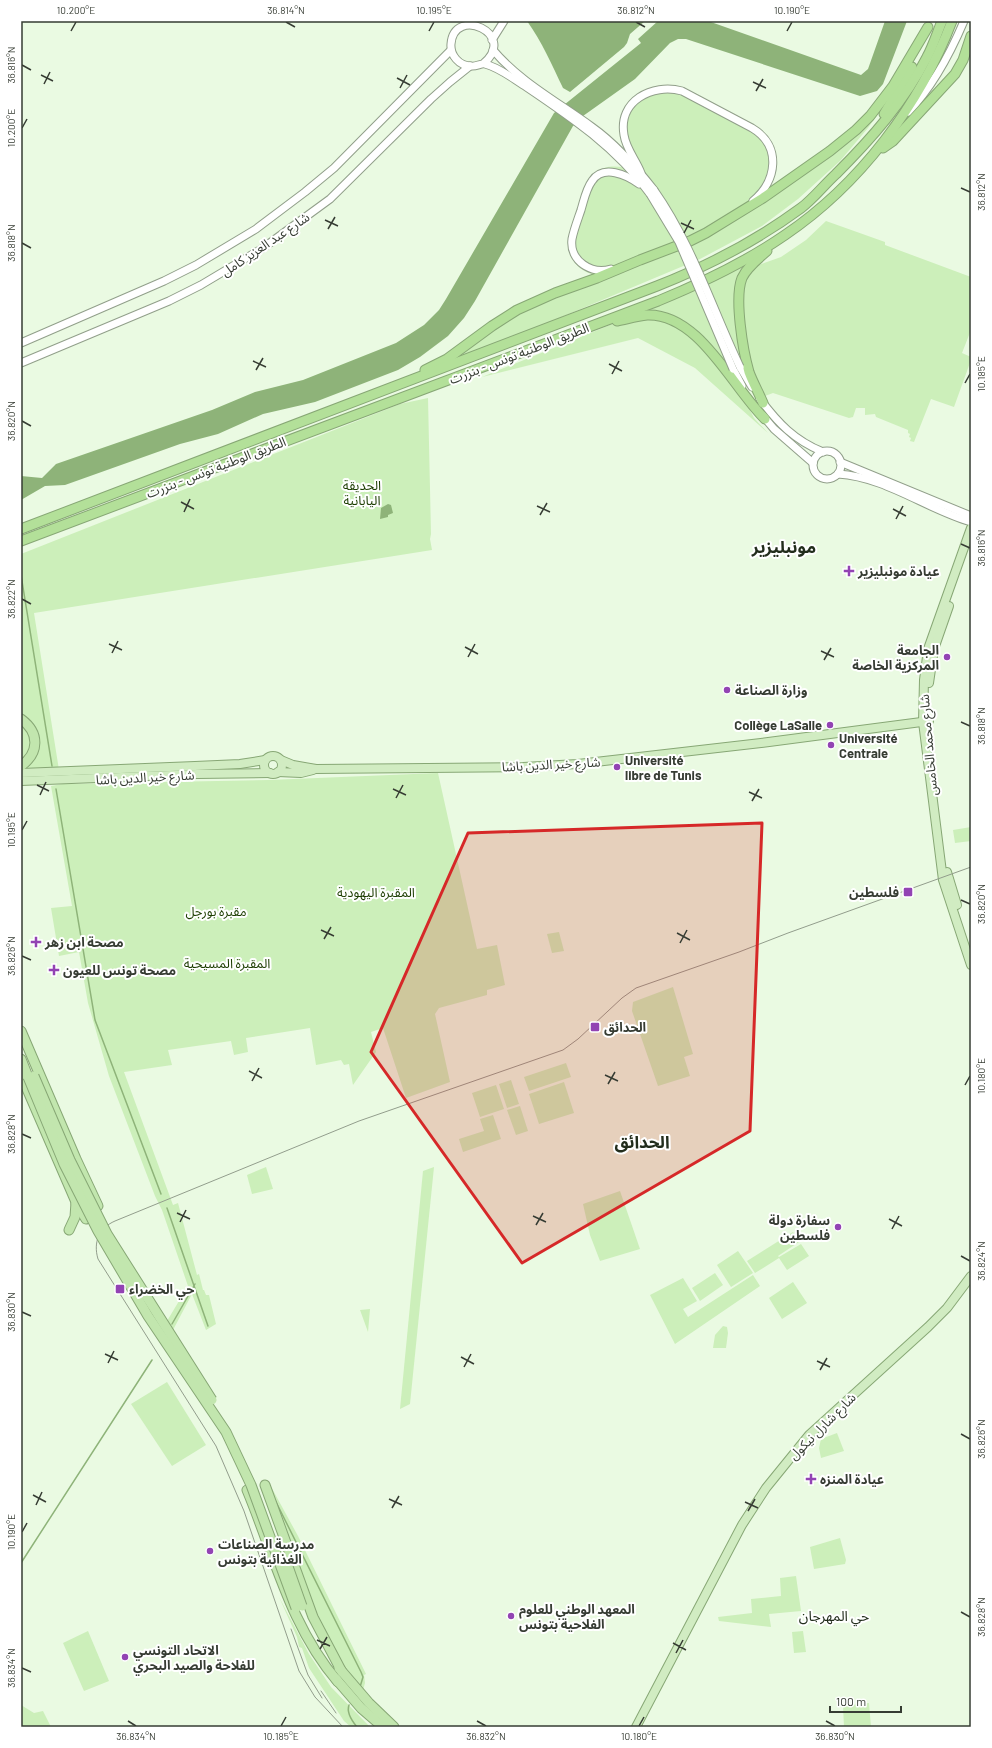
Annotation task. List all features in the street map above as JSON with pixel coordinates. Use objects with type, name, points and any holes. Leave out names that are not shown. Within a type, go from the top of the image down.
[{"type":"highway","points":[[935,51],[942,21]]},
{"type":"highway","points":[[935,51],[952,21]]},
{"type":"highway","points":[[863,147],[906,77],[929,24]]},
{"type":"highway","points":[[396,387],[447,359],[492,326],[517,310],[690,241],[739,213],[830,151],[856,130],[870,116],[893,86],[929,24]]},
{"type":"highway","points":[[873,154],[893,141],[950,81],[963,60],[971,36]]},
{"type":"highway","name":"الطريق الوطنية تونس - بنزرت","points":[[21,541],[679,292],[751,256],[786,234],[832,197],[873,154],[900,119],[935,51]]},
{"type":"highway","name":"الطريق الوطنية تونس - بنزرت","points":[[21,529],[677,279],[720,259],[756,238],[802,207],[863,147],[894,110],[935,51]]},
{"type":"highway","points":[[763,403],[746,359],[738,293],[743,276],[786,234]]},
{"type":"highway","points":[[588,326],[647,315],[675,321],[689,329],[701,340],[747,399],[765,419]]},
{"type":"highway","points":[[21,719],[31,729],[35,746],[33,754],[28,761],[21,766]]},
{"type":"highway","points":[[21,1031],[76,1159],[98,1206]]},
{"type":"highway","points":[[21,1041],[28,1076],[76,1202],[86,1219]]},
{"type":"highway","points":[[21,1059],[64,1164],[98,1231],[148,1316],[226,1432],[251,1485],[299,1607],[320,1653],[338,1682]]},
{"type":"highway","points":[[69,1230],[75,1217],[76,1202]]},
{"type":"highway","points":[[265,1485],[313,1617],[342,1672]]},
{"type":"highway","points":[[247,1490],[293,1612],[321,1661],[338,1682],[365,1706],[394,1727]]},
{"type":"highway","points":[[299,1607],[365,1706],[382,1727]]},
{"type":"highway","points":[[365,1706],[399,1727]]},
{"type":"main road","points":[[492,40],[504,21]]},
{"type":"main road","points":[[900,119],[917,103],[938,73],[956,40],[964,21]]},
{"type":"main road","points":[[473,23],[484,29],[492,40],[493,50],[488,60],[484,63],[470,66],[458,61],[451,50],[452,38],[456,32],[473,23]]},
{"type":"main road","name":"شارع عبد العزيز كامل","points":[[21,343],[170,278],[196,265],[256,229],[306,192],[334,168],[451,50]]},
{"type":"main road","points":[[493,50],[510,69],[616,148],[641,172]]},
{"type":"main road","points":[[484,63],[507,74],[548,98]]},
{"type":"main road","name":"شارع عبد العزيز كامل","points":[[21,363],[169,301],[207,281],[263,248],[330,200],[431,99],[470,66]]},
{"type":"main road","points":[[739,213],[760,195],[767,185],[773,167],[770,149],[757,131],[682,91],[664,88],[650,91],[641,96],[628,111],[624,123],[624,135],[628,149],[681,246],[736,368],[765,419],[774,429],[813,463]]},
{"type":"main road","points":[[591,129],[651,191]]},
{"type":"main road","points":[[640,260],[606,270],[598,271],[590,269],[577,259],[573,250],[572,240],[587,190],[595,177],[607,172],[620,174],[631,178],[651,191]]},
{"type":"main road","points":[[736,368],[772,415],[790,434],[822,452],[832,452],[838,456],[840,462],[840,470],[838,474]]},
{"type":"main road","points":[[822,452],[816,456],[813,463],[814,471],[822,478],[831,478],[838,474],[849,474],[873,481],[971,522]]},
{"type":"main road","points":[[840,462],[971,516]]},
{"type":"main road","name":"شارع محمد الخامس","points":[[971,528],[928,649],[924,680],[926,722],[943,880],[971,965]]},
{"type":"main road","name":"شارع محمد الخامس","points":[[971,542],[934,649],[929,681],[926,722],[948,878],[971,949]]},
{"type":"main road","name":"شارع خير الدين باشا","points":[[281,760],[293,765],[316,769],[523,767],[578,764],[926,722]]},
{"type":"main road","points":[[273,755],[281,760],[282,767],[274,773],[264,767],[265,760],[273,755]]},
{"type":"main road","name":"شارع خير الدين باشا","points":[[21,773],[240,764],[265,760]]},
{"type":"main road","name":"شارع خير الدين باشا","points":[[21,781],[197,774],[301,773],[316,769]]},
{"type":"main road","name":"شارع شارل نيكول","points":[[636,1727],[742,1525],[766,1488],[809,1435],[933,1322],[947,1308],[971,1276]]},
{"type":"highlighted area","points":[[762,823],[750,1131],[522,1263],[371,1052],[468,833]]},
{"type":"green space","points":[[659,86],[668,86],[755,128],[772,149],[765,192],[836,142],[864,117],[888,100],[868,128],[840,161],[798,199],[762,226],[700,259],[464,358],[448,356],[489,325],[597,276],[584,271],[576,264],[571,255],[570,246],[575,225],[590,182],[596,172],[605,168],[623,167],[630,160],[621,128],[640,94]]},
{"type":"green space","points":[[826,221],[885,242],[885,245],[971,277],[971,330],[962,353],[971,357],[971,360],[954,407],[931,399],[914,442],[910,441],[911,438],[909,437],[910,434],[908,433],[908,430],[876,417],[875,414],[865,415],[865,408],[856,408],[853,417],[849,418],[773,393],[765,396],[748,374],[705,285],[754,261],[756,266],[781,257],[806,240]]},
{"type":"green space","points":[[696,290],[729,369],[754,418],[768,433],[695,368],[638,338],[482,377]]},
{"type":"green space","name":"الحديقة اليابانية","points":[[428,398],[430,539],[432,550],[34,613],[59,770],[21,771],[21,554],[400,404]]},
{"type":"green space","name":"مقبرة بورجل","points":[[438,773],[477,949],[497,945],[505,985],[487,990],[487,995],[439,1008],[435,1014],[450,1082],[406,1098],[383,1028],[371,1032],[376,1052],[353,1085],[349,1064],[344,1065],[341,1060],[316,1065],[310,1028],[246,1038],[248,1052],[234,1055],[231,1041],[168,1050],[172,1065],[124,1072],[173,1205],[178,1203],[197,1275],[199,1274],[203,1290],[206,1295],[209,1295],[216,1324],[206,1330],[192,1294],[173,1330],[167,1321],[188,1286],[162,1210],[155,1196],[109,1076],[88,1003],[79,952],[59,956],[51,908],[72,906],[51,786],[62,784],[269,780]]},
{"type":"green space","points":[[971,827],[971,841],[955,843],[953,830]]},
{"type":"green space","points":[[559,932],[564,951],[552,953],[547,934]]},
{"type":"green space","points":[[673,987],[693,1054],[684,1057],[690,1076],[658,1086],[632,1011],[633,1002]]},
{"type":"green space","points":[[566,1063],[571,1077],[529,1091],[524,1077]]},
{"type":"green space","points":[[511,1080],[519,1104],[507,1108],[499,1084]]},
{"type":"green space","points":[[564,1082],[574,1113],[539,1124],[529,1094]]},
{"type":"green space","points":[[496,1085],[504,1109],[480,1117],[472,1093]]},
{"type":"green space","points":[[520,1106],[528,1131],[516,1135],[507,1110]]},
{"type":"green space","points":[[493,1115],[501,1139],[463,1152],[459,1139],[484,1131],[480,1119]]},
{"type":"green space","points":[[266,1167],[273,1189],[252,1194],[247,1175]]},
{"type":"green space","points":[[434,1167],[410,1404],[400,1409],[423,1171]]},
{"type":"green space","points":[[620,1191],[640,1249],[600,1261],[590,1235],[583,1204]]},
{"type":"green space","points":[[793,1232],[799,1242],[778,1256],[779,1257],[801,1244],[809,1256],[787,1270],[779,1258],[755,1273],[747,1261]]},
{"type":"green space","points":[[738,1251],[753,1273],[731,1287],[717,1265]]},
{"type":"green space","points":[[715,1273],[723,1285],[700,1301],[692,1288]]},
{"type":"green space","points":[[753,1275],[760,1286],[675,1344],[650,1295],[683,1278],[697,1301],[683,1309],[688,1317]]},
{"type":"green space","points":[[793,1282],[807,1303],[782,1319],[769,1298]]},
{"type":"green space","points":[[370,1309],[368,1332],[360,1310]]},
{"type":"green space","points":[[723,1326],[727,1327],[728,1333],[726,1348],[713,1348],[715,1335]]},
{"type":"green space","points":[[167,1382],[206,1445],[172,1466],[131,1404]]},
{"type":"green space","points":[[837,1433],[844,1451],[821,1458],[819,1448],[821,1439]]},
{"type":"green space","points":[[269,1483],[298,1536],[366,1674],[364,1675],[365,1683],[363,1690],[324,1636],[273,1498]]},
{"type":"green space","points":[[840,1538],[846,1560],[845,1564],[814,1569],[810,1547]]},
{"type":"green space","points":[[796,1576],[801,1611],[769,1614],[771,1627],[719,1621],[718,1617],[752,1613],[751,1599],[781,1596],[780,1578]]},
{"type":"green space","points":[[279,1597],[309,1654],[331,1687],[370,1727],[351,1727],[344,1721],[309,1668],[302,1648],[299,1647],[297,1637]]},
{"type":"green space","points":[[88,1631],[109,1681],[84,1691],[63,1643]]},
{"type":"green space","points":[[803,1631],[806,1652],[794,1653],[792,1632]]},
{"type":"green space","points":[[869,1703],[871,1727],[844,1727],[843,1706]]},
{"type":"green space","points":[[21,1705],[34,1713],[43,1711],[51,1727],[21,1727]]},
{"type":"shaded area","points":[[527,21],[645,21],[630,34],[624,47],[570,92],[563,88],[542,45]]},
{"type":"shaded area","points":[[658,21],[708,21],[861,75],[868,69],[885,21],[907,21],[883,84],[877,91],[860,96],[686,39],[678,39],[670,43],[635,79],[583,116],[573,126],[464,318],[448,336],[420,357],[398,370],[315,402],[263,414],[218,434],[180,444],[65,485],[45,486],[21,500],[21,476],[42,478],[56,464],[212,410],[255,392],[303,380],[396,343],[424,325],[439,310],[446,299],[554,113],[641,43],[638,39]]},
{"type":"shaded area","points":[[388,504],[391,505],[393,513],[388,515],[388,517],[380,519],[381,508]]},
{"type":"waterway","points":[[21,575],[52,766]]},
{"type":"waterway","points":[[56,789],[95,1020],[161,1194]]},
{"type":"waterway","points":[[167,1208],[208,1326]]},
{"type":"waterway","points":[[172,1324],[195,1284]]},
{"type":"waterway","points":[[21,1563],[152,1360]]},
{"type":"waterway","points":[[275,1500],[361,1672],[363,1677],[360,1687]]},
{"type":"waterway","points":[[349,1705],[348,1711],[351,1720],[357,1727]]},
{"type":"tram line","points":[[343,1727],[315,1697],[299,1671],[244,1511],[216,1446],[98,1259],[96,1247],[101,1232],[109,1224],[115,1221],[359,1121],[563,1050],[578,1039],[622,998],[636,988],[971,867]]},
{"type":"tram line","points":[[291,1629],[308,1675],[322,1698]]},
{"type":"tram line","points":[[321,1691],[336,1713]]},
{"type":"place","name":"عيادة مونبليزير","points":[[849,571]]},
{"type":"place","name":"الجامعة المركزية الخاصة","points":[[947,657]]},
{"type":"place","name":"وزارة الصناعة","points":[[727,690]]},
{"type":"place","name":"Collège LaSalle","points":[[830,725]]},
{"type":"place","name":"Université Centrale","points":[[831,745]]},
{"type":"place","name":"Université libre de Tunis","points":[[617,767]]},
{"type":"place","name":"فلسطين","points":[[908,892]]},
{"type":"place","name":"مصحة ابن زهر","points":[[36,942]]},
{"type":"place","name":"مصحة تونس للعيون","points":[[54,970]]},
{"type":"place","name":"الحدائق","points":[[595,1027]]},
{"type":"place","name":"سفارة دولة فلسطين","points":[[838,1227]]},
{"type":"place","name":"حي الخضراء","points":[[120,1289]]},
{"type":"place","name":"عيادة المنزه","points":[[811,1479]]},
{"type":"place","name":"مدرسة الصناعات الغذائية بتونس","points":[[210,1551]]},
{"type":"place","name":"المعهد الوطني للعلوم الفلاحية بتونس","points":[[511,1616]]},
{"type":"place","name":"الاتحاد التونسي للفلاحة والصيد البحري","points":[[125,1657]]},
{"type":"district","name":"مونبليزير","points":[[784,546]]},
{"type":"district","name":"الحدائق","points":[[642,1141]]},
{"type":"district","name":"حي المهرجان","points":[[834,1615]]},
{"type":"park label","name":"المقبرة اليهودية","points":[[376,892]]},
{"type":"park label","name":"المقبرة المسيحية","points":[[227,963]]}]
